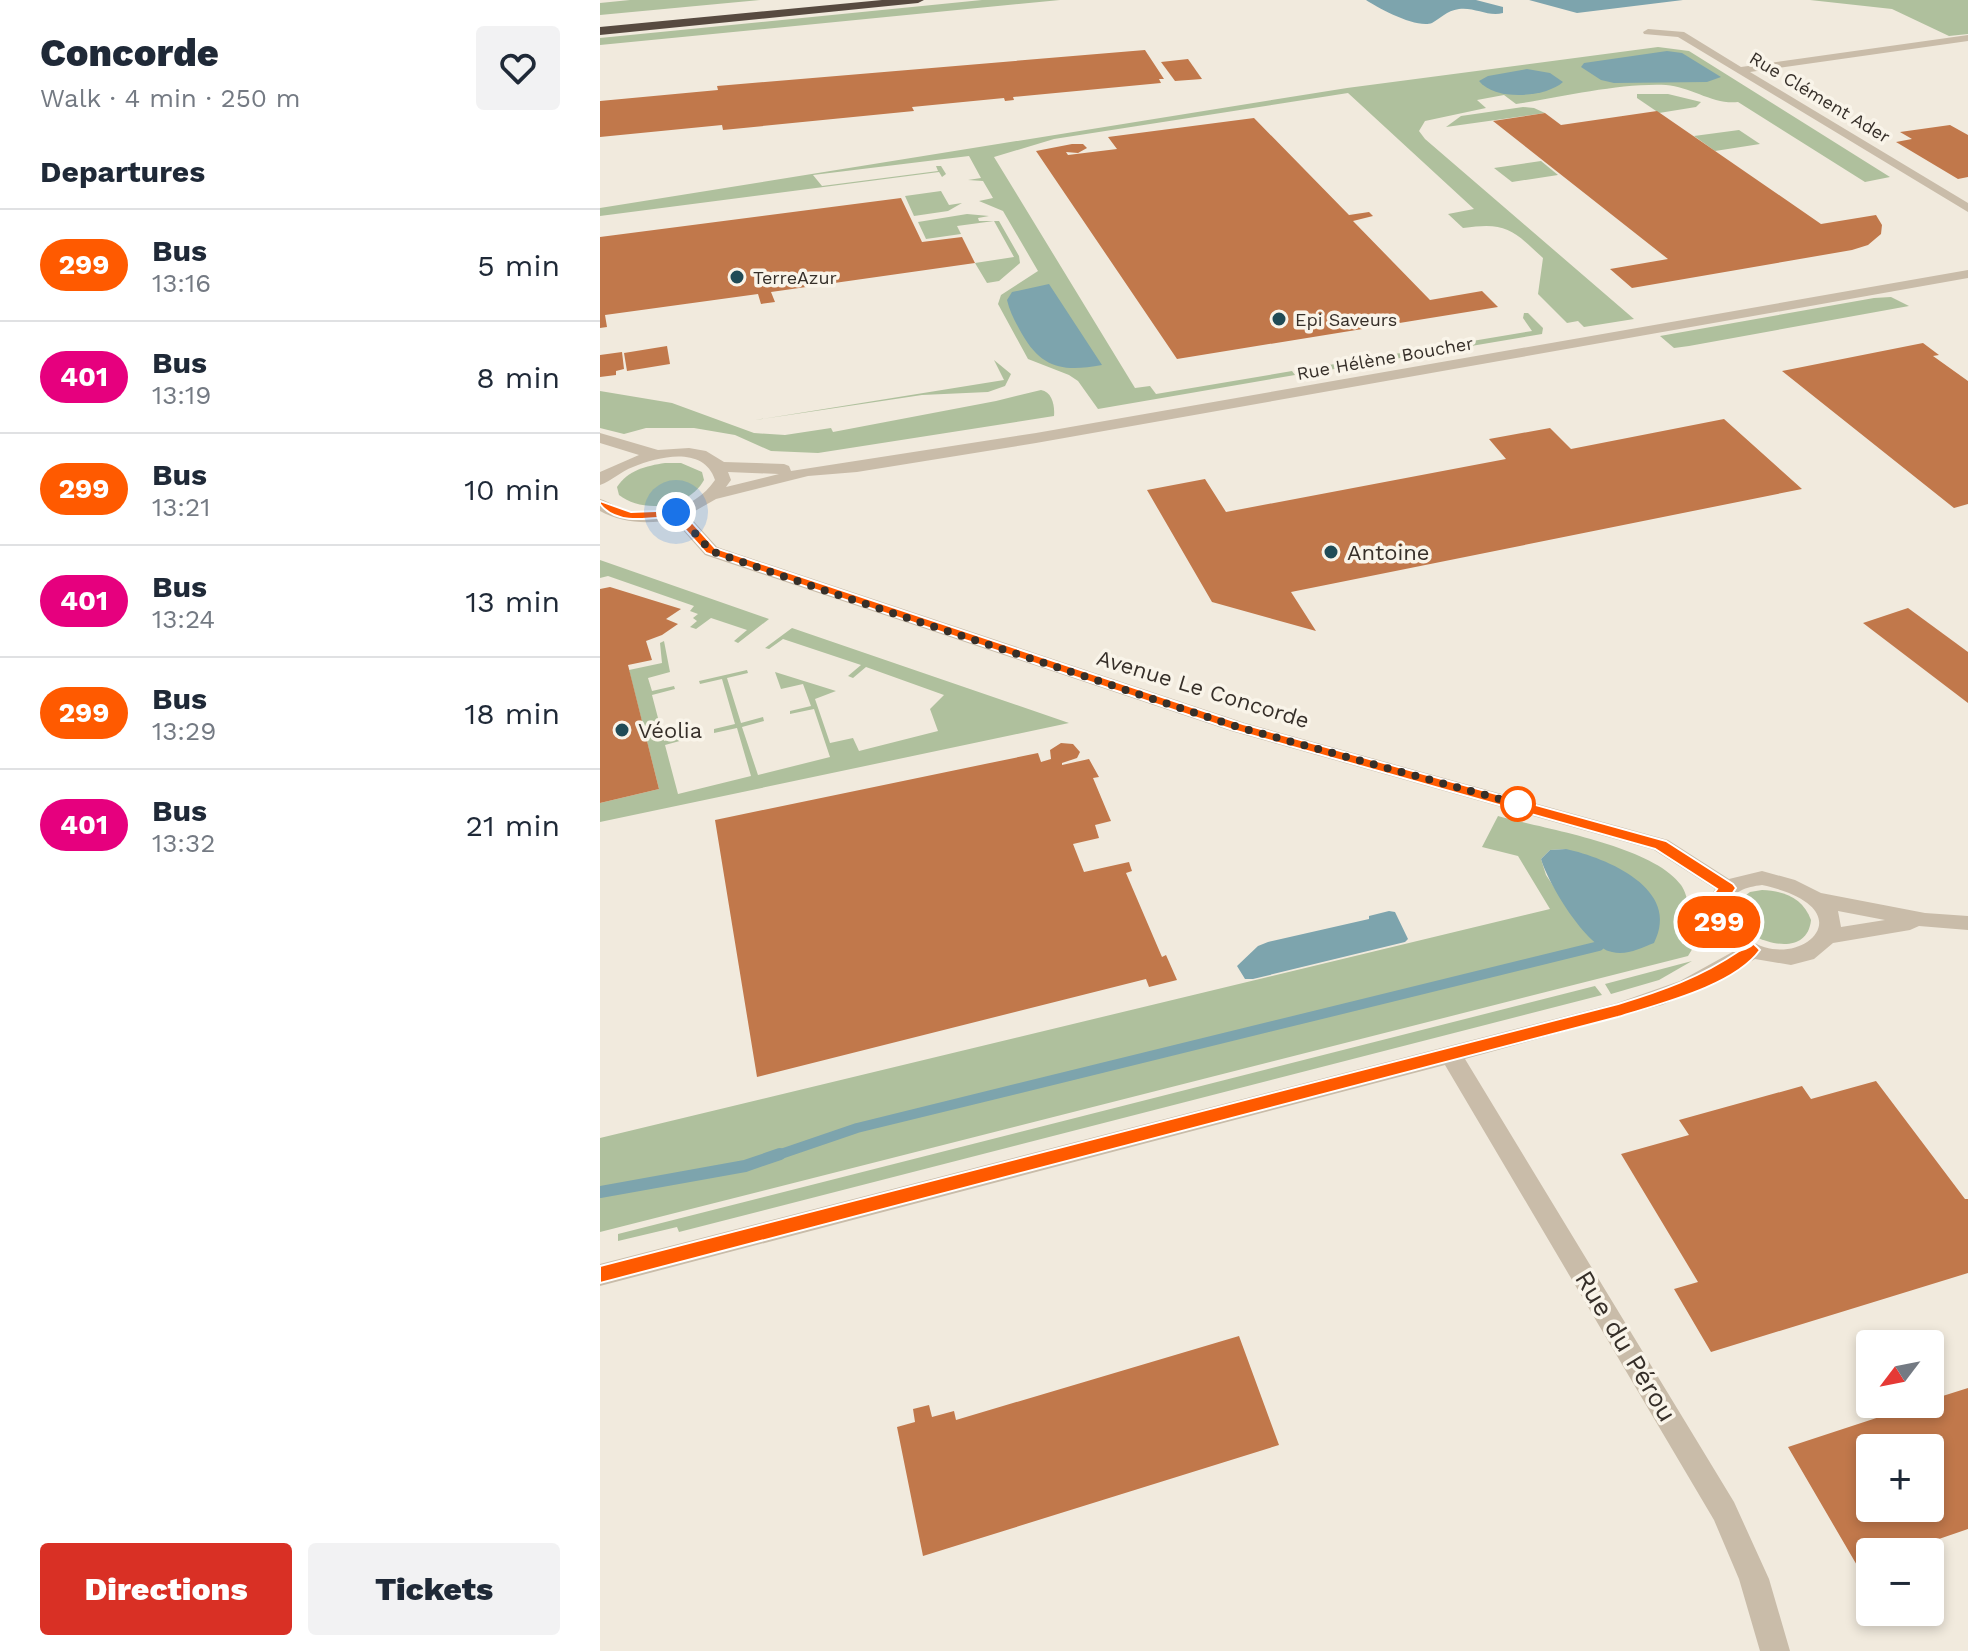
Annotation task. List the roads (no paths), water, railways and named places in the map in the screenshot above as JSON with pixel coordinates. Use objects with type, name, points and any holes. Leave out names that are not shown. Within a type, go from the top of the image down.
[{"type":"highway","points":[[600,22],[822,0]]},
{"type":"highway","points":[[600,31],[918,0]]},
{"type":"street","name":"Rue Clément Ader","points":[[1648,32],[1680,34],[1968,208]]},
{"type":"street","points":[[1740,70],[1968,38]]},
{"type":"street","name":"Rue Hélène Boucher","points":[[602,472],[653,454],[698,455],[720,467],[808,471],[857,467],[1968,274]]},
{"type":"street","points":[[600,438],[653,454]]},
{"type":"street","points":[[713,495],[723,480],[720,467]]},
{"type":"street","name":"Rue Hélène Boucher","points":[[604,510],[642,517],[676,512],[713,495],[808,471]]},
{"type":"street","name":"Avenue Le Concorde","points":[[676,512],[711,551],[1238,727],[1661,845],[1728,888]]},
{"type":"street","points":[[1762,878],[1783,881],[1803,889],[1818,900],[1827,912],[1830,925],[1827,937],[1818,947],[1804,954],[1786,956],[1752,950],[1736,942],[1718,919],[1715,907],[1728,888],[1743,880],[1762,878]]},
{"type":"street","points":[[1818,900],[1925,920],[1968,923]]},
{"type":"street","points":[[1827,937],[1925,920]]},
{"type":"street","points":[[600,1275],[1678,992],[1722,971],[1752,950]]},
{"type":"street","name":"Rue du Pérou","points":[[1450,1054],[1724,1511],[1754,1579],[1775,1651]]},
{"type":"water","points":[[1366,0],[1476,0],[1503,7],[1503,13],[1459,9],[1425,24],[1398,17]]},
{"type":"water","points":[[1529,0],[1683,0],[1577,13]]},
{"type":"water","points":[[1667,51],[1682,53],[1721,77],[1707,82],[1614,83],[1601,80],[1581,67],[1584,63]]},
{"type":"water","points":[[1527,69],[1550,73],[1563,82],[1545,91],[1520,95],[1496,92],[1479,81],[1488,76]]},
{"type":"water","points":[[1049,284],[1102,365],[1076,368],[1055,365],[1038,355],[1022,334],[1007,300],[1012,292]]},
{"type":"water","points":[[1566,849],[1619,868],[1649,892],[1658,907],[1660,924],[1654,943],[1617,953],[1602,948],[1591,939],[1569,913],[1541,859],[1550,850]]},
{"type":"water","points":[[1395,912],[1408,939],[1405,942],[1253,979],[1245,979],[1237,966],[1258,946],[1268,942],[1369,919],[1369,916]]},
{"type":"waterway","points":[[775,1156],[857,1128],[1599,946]]},
{"type":"waterway","points":[[600,1192],[745,1166],[780,1154]]},
{"type":"place","name":"TerreAzur","points":[[737,277]]},
{"type":"place","name":"Epi Saveurs","points":[[1279,319]]},
{"type":"place","name":"Antoine","points":[[1331,552]]},
{"type":"place","name":"Véolia","points":[[622,730]]}]
